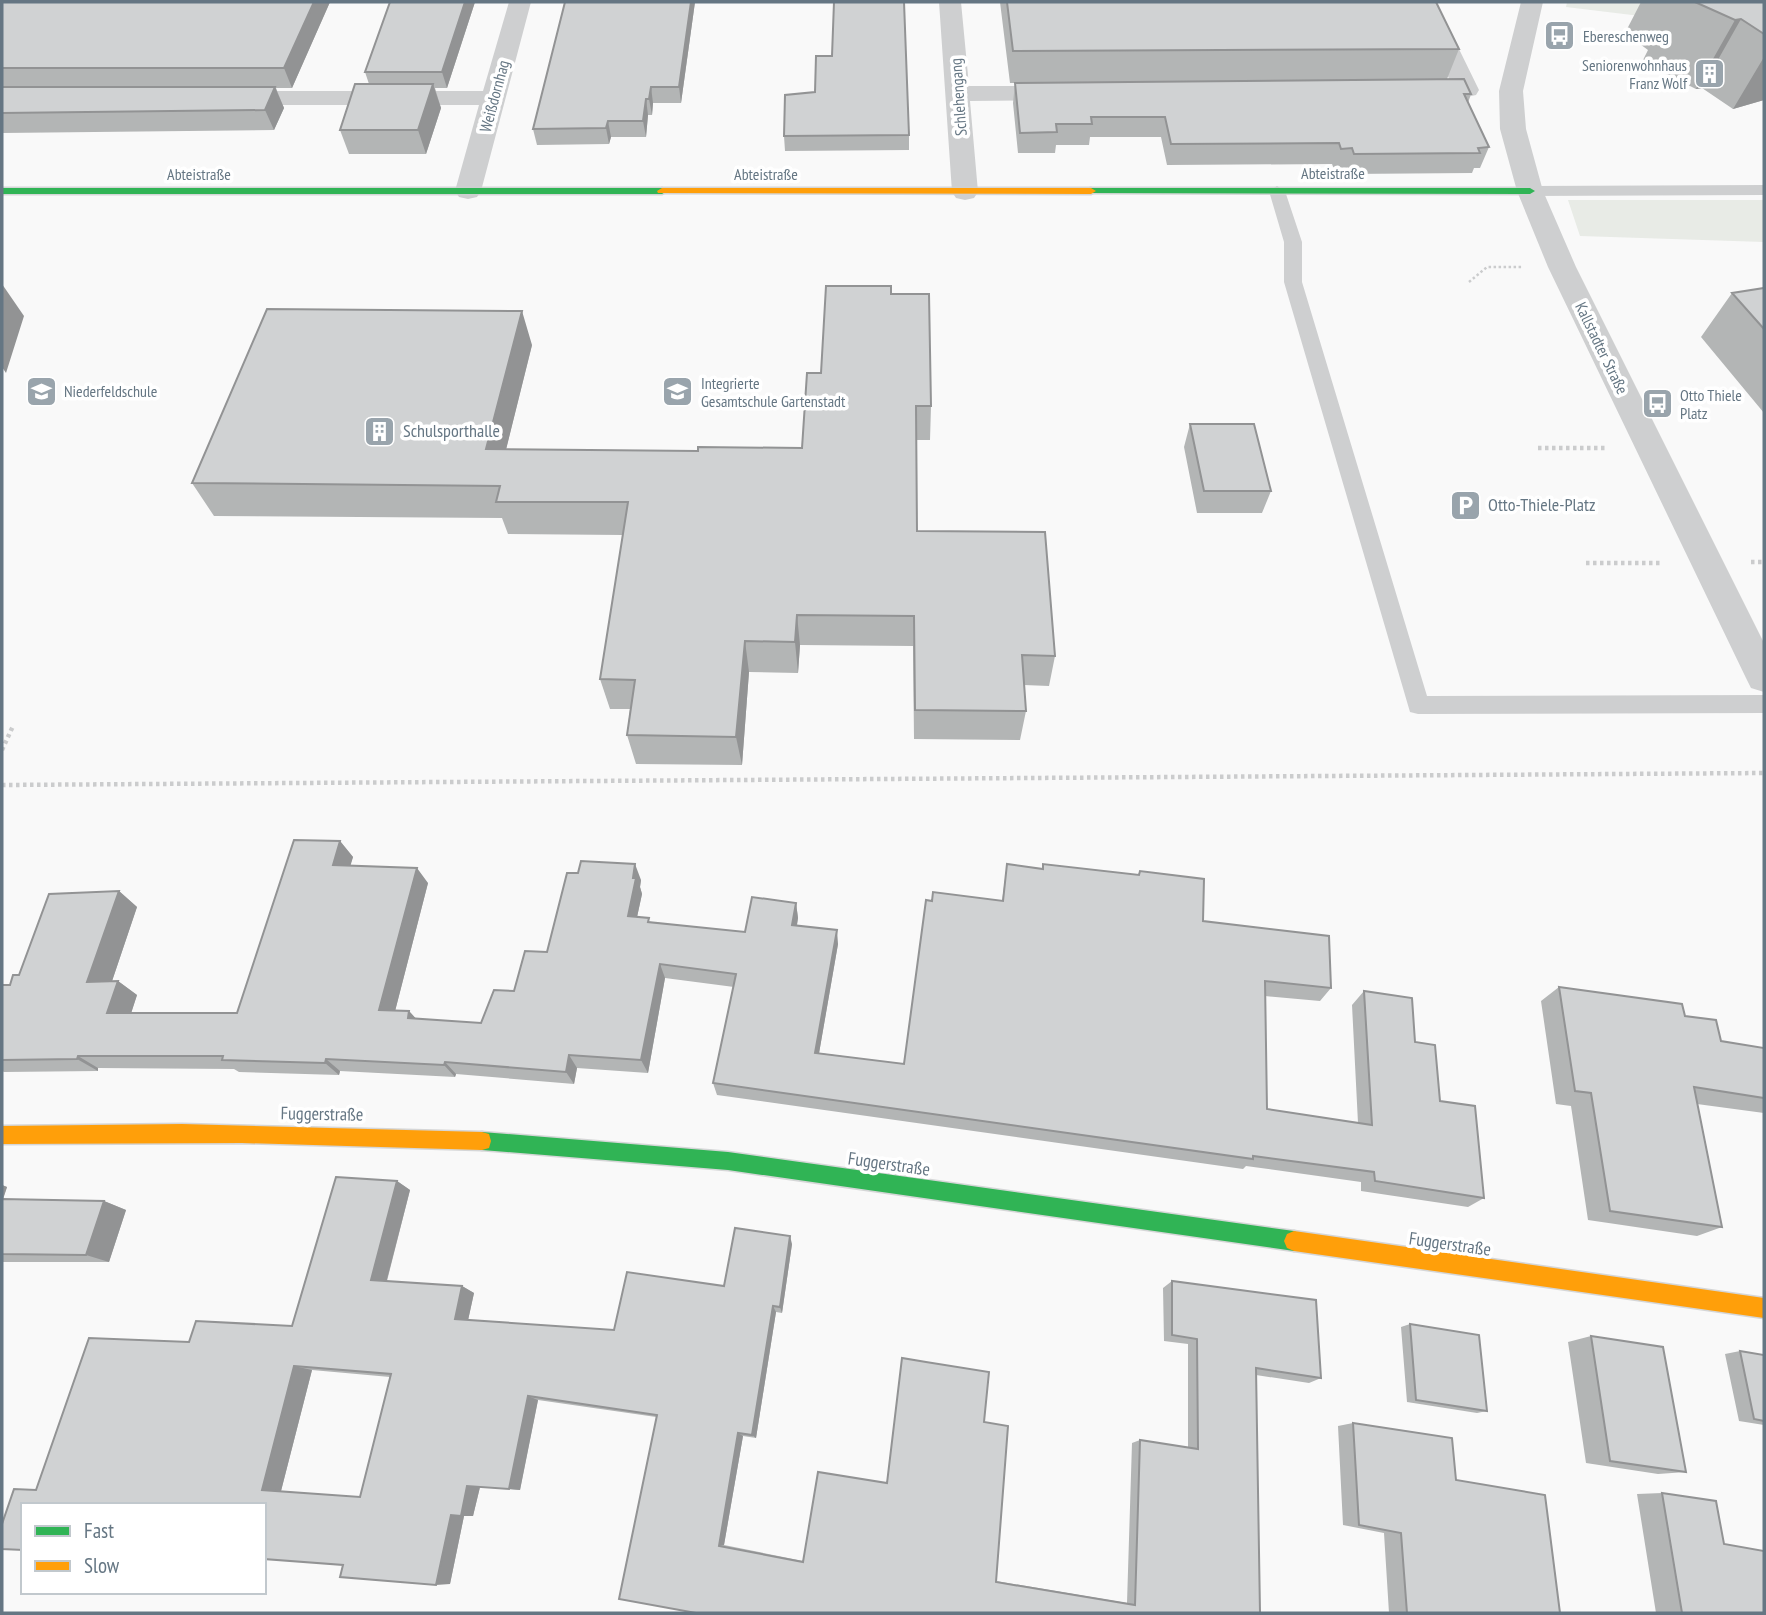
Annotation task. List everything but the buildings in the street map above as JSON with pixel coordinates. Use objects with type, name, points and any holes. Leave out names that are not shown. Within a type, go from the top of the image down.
[{"type":"street","name":"Weißdornhag","points":[[468,191],[520,2]]},
{"type":"street","name":"Schlehengang","points":[[950,2],[965,192]]},
{"type":"street","points":[[1398,90],[1467,90],[1425,2]]},
{"type":"street","name":"Kallstadter Straße","points":[[1532,2],[1511,91],[1513,129],[1530,191],[1562,267],[1764,678]]},
{"type":"street","points":[[957,94],[1095,93]]},
{"type":"street","points":[[208,98],[493,98]]},
{"type":"street","name":"Abteistraße","points":[[2,191],[1530,191]]},
{"type":"street","name":"Fuggerstraße","points":[[2,1135],[129,1132],[328,1133],[522,1143],[728,1161],[1764,1308]]},
{"type":"lane","points":[[1530,191],[1764,190]]},
{"type":"lane","points":[[1278,191],[1293,242],[1293,282],[1418,705],[1764,704]]},
{"type":"path","points":[[1469,282],[1487,267],[1562,267]]},
{"type":"path","points":[[1538,448],[1651,447]]},
{"type":"path","points":[[1586,563],[1707,562]]},
{"type":"path","points":[[2,750],[13,726]]},
{"type":"path","points":[[2,785],[1764,773]]},
{"type":"shaded area","points":[[1567,2],[1764,2],[1764,31],[1566,7]]},
{"type":"shaded area","points":[[1568,200],[1764,200],[1764,242],[1580,236]]},
{"type":"traffic: fast","points":[[2,191],[662,191]]},
{"type":"traffic: fast","points":[[1091,191],[1530,191]]},
{"type":"traffic: fast","points":[[482,1141],[728,1161],[1294,1241]]},
{"type":"traffic: slow","points":[[662,191],[1091,191]]},
{"type":"traffic: slow","points":[[2,1135],[242,1134],[482,1141]]},
{"type":"traffic: slow","points":[[1294,1241],[1764,1308]]},
{"type":"place","name":"Ebereschenweg","points":[[1560,36]]},
{"type":"place","name":"Seniorenwohnhaus Franz Wolf","points":[[1710,74]]},
{"type":"place","name":"Niederfeldschule","points":[[41,391]]},
{"type":"place","name":"Integrierte Gesamtschule Gartenstadt","points":[[678,392]]},
{"type":"place","name":"Otto Thiele Platz","points":[[1657,404]]},
{"type":"place","name":"Schulsporthalle","points":[[380,431]]},
{"type":"place","name":"Otto-Thiele-Platz","points":[[1465,505]]}]
